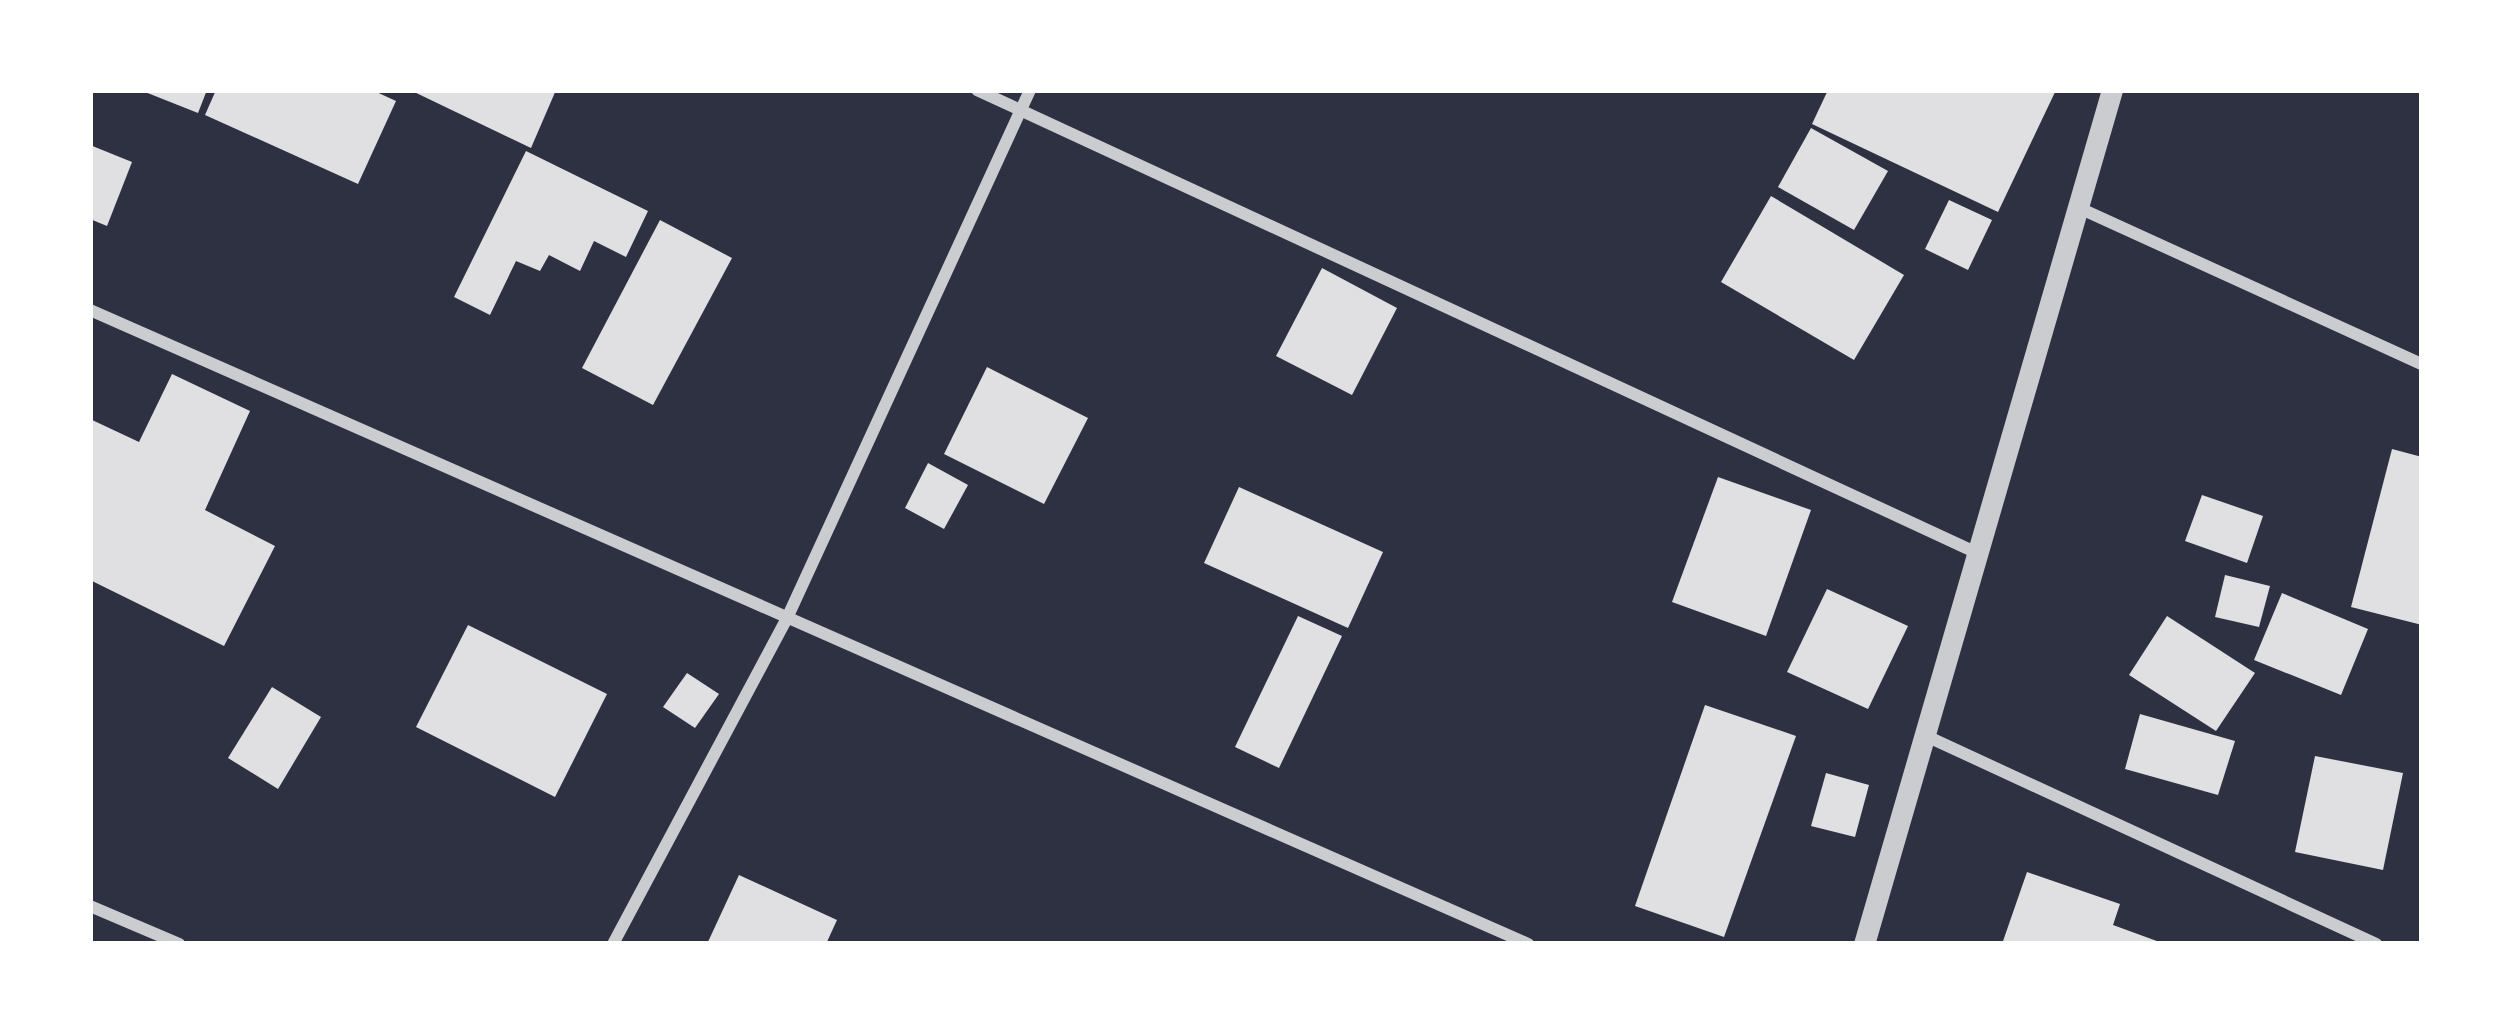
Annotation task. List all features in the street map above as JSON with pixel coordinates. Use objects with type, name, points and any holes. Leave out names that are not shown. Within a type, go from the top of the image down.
[{"type":"street","points":[[977,90],[1977,553]]},
{"type":"street","points":[[613,944],[788,616],[1030,90]]},
{"type":"street","points":[[1864,944],[2111,90]]},
{"type":"street","points":[[2077,207],[2422,364]]},
{"type":"street","points":[[90,310],[1528,944]]},
{"type":"street","points":[[1924,736],[2376,944]]},
{"type":"street","points":[[90,906],[179,944]]},
{"type":"building","points":[[140,90],[207,90],[198,113]]},
{"type":"building","points":[[216,90],[372,90],[396,101],[358,184],[205,115]]},
{"type":"building","points":[[410,90],[556,90],[531,148]]},
{"type":"building","points":[[1828,90],[2056,90],[1998,212],[1812,124]]},
{"type":"building","points":[[1811,128],[1888,171],[1854,230],[1778,187]]},
{"type":"building","points":[[90,145],[132,162],[107,226],[90,219]]},
{"type":"building","points":[[526,151],[648,211],[626,257],[594,241],[580,271],[549,255],[540,271],[516,261],[490,315],[454,297]]},
{"type":"building","points":[[1771,196],[1904,275],[1854,360],[1721,282]]},
{"type":"building","points":[[1949,200],[1992,220],[1968,270],[1925,249]]},
{"type":"building","points":[[660,220],[732,258],[653,405],[582,368]]},
{"type":"building","points":[[1322,268],[1397,308],[1352,395],[1276,356]]},
{"type":"building","points":[[987,367],[1088,418],[1044,504],[944,454]]},
{"type":"building","points":[[172,374],[250,411],[205,510],[275,546],[224,646],[90,580],[90,419],[139,442]]},
{"type":"building","points":[[2392,449],[2422,457],[2422,625],[2351,607]]},
{"type":"building","points":[[928,463],[968,485],[944,529],[905,508]]},
{"type":"building","points":[[1718,477],[1811,510],[1766,636],[1672,602]]},
{"type":"building","points":[[1239,487],[1383,552],[1348,628],[1204,563]]},
{"type":"building","points":[[2202,495],[2263,516],[2247,563],[2185,541]]},
{"type":"building","points":[[2225,575],[2270,586],[2259,627],[2215,617]]},
{"type":"building","points":[[1827,589],[1908,626],[1868,709],[1787,672]]},
{"type":"building","points":[[2282,593],[2368,629],[2341,695],[2254,660]]},
{"type":"building","points":[[1298,616],[1342,636],[1279,768],[1235,747]]},
{"type":"building","points":[[2167,616],[2255,673],[2216,731],[2129,675]]},
{"type":"building","points":[[468,625],[607,694],[555,797],[416,727]]},
{"type":"building","points":[[687,673],[719,694],[695,728],[663,707]]},
{"type":"building","points":[[272,687],[321,717],[278,789],[228,758]]},
{"type":"building","points":[[1705,705],[1796,736],[1724,937],[1635,906]]},
{"type":"building","points":[[2140,714],[2235,741],[2218,795],[2125,769]]},
{"type":"building","points":[[2315,756],[2403,773],[2383,870],[2295,852]]},
{"type":"building","points":[[1826,773],[1869,785],[1855,837],[1811,826]]},
{"type":"building","points":[[2027,872],[2120,904],[2113,925],[2165,944],[2002,944]]},
{"type":"building","points":[[739,875],[837,920],[826,944],[707,944]]}]
